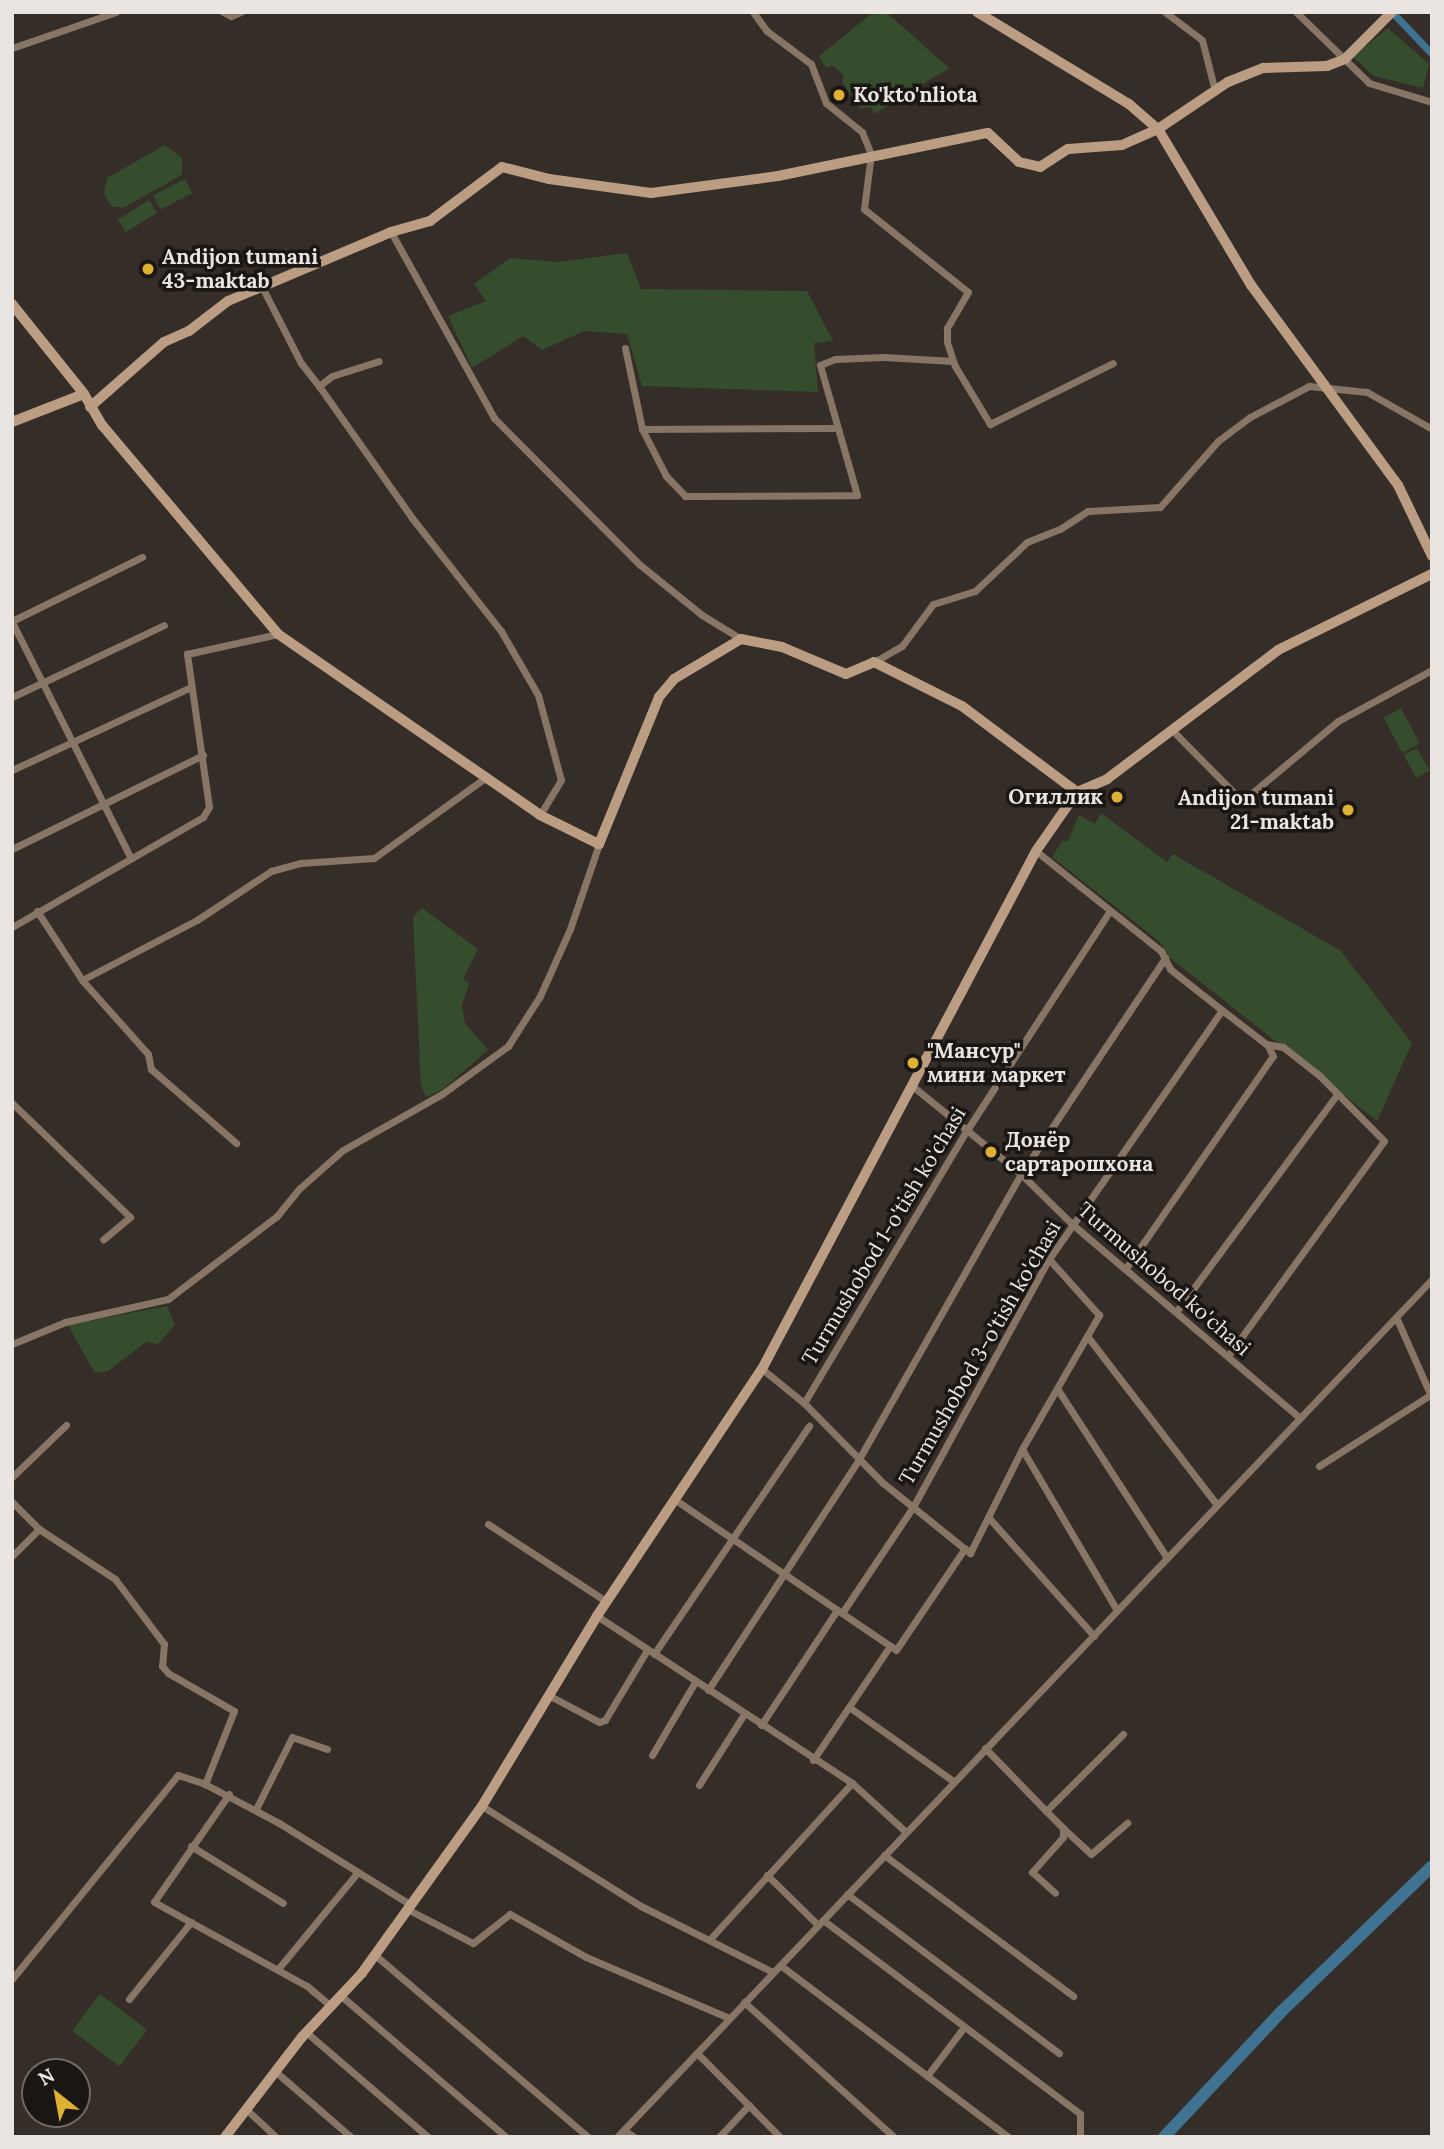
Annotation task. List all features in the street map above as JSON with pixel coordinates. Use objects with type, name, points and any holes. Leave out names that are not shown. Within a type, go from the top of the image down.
[{"type":"street","points":[[12,48],[117,12]]},
{"type":"street","points":[[223,12],[232,16],[241,12]]},
{"type":"street","points":[[753,12],[767,31],[811,64],[826,103],[862,132],[871,154],[864,209],[908,248],[954,278],[968,294],[947,328],[953,360],[990,424],[1113,363]]},
{"type":"street","points":[[977,12],[1129,104],[1158,129],[1251,285],[1322,387],[1398,485],[1432,556]]},
{"type":"street","points":[[1165,12],[1202,40],[1215,91]]},
{"type":"street","points":[[1296,12],[1369,83],[1432,102]]},
{"type":"street","points":[[90,407],[164,342],[261,284],[391,232],[430,221],[502,167],[549,179],[651,193],[778,176],[871,154],[904,151],[988,133],[1018,162],[1040,167],[1068,149],[1122,145],[1158,129],[1215,91],[1263,68],[1328,66],[1345,59],[1392,12]]},
{"type":"street","points":[[391,232],[494,418],[639,564],[702,615],[741,639],[782,647],[846,674],[902,646],[933,604],[975,591],[1027,542],[1060,529],[1088,511],[1160,508],[1217,441],[1250,417],[1309,386],[1367,392],[1432,429]]},
{"type":"street","points":[[261,284],[301,363],[412,518],[501,631],[538,695],[551,729],[557,758],[555,771],[561,780],[540,816]]},
{"type":"street","points":[[12,304],[84,394],[90,407],[278,634],[440,742],[485,778],[540,816],[599,844]]},
{"type":"street","points":[[625,348],[642,429],[657,461],[685,496],[857,495],[819,369],[824,362],[884,356],[953,360]]},
{"type":"street","points":[[319,386],[332,376],[379,361]]},
{"type":"street","points":[[12,422],[84,394]]},
{"type":"street","points":[[642,429],[835,428]]},
{"type":"street","points":[[131,859],[101,805],[12,621],[142,557]]},
{"type":"street","points":[[225,2137],[306,2032],[375,1955],[482,1806],[552,1697],[597,1616],[762,1370],[910,1084],[965,991],[1036,851],[1077,793],[1107,779],[1278,650],[1432,574]]},
{"type":"street","points":[[12,697],[164,625]]},
{"type":"street","points":[[12,927],[206,814],[203,755],[191,687],[189,650],[220,649],[278,634]]},
{"type":"street","points":[[12,1344],[65,1322],[167,1299],[277,1216],[300,1188],[343,1150],[399,1114],[442,1094],[508,1046],[540,996],[570,929],[599,844],[659,697],[674,679],[741,639]]},
{"type":"street","points":[[874,662],[962,706],[1077,793]]},
{"type":"street","points":[[1172,730],[1240,799],[1245,799],[1338,721],[1432,670]]},
{"type":"street","points":[[12,770],[191,687]]},
{"type":"street","points":[[12,849],[203,755]]},
{"type":"street","points":[[82,979],[197,920],[271,872],[300,863],[374,858],[485,778]]},
{"type":"street","points":[[1036,851],[1165,958],[1170,969],[1266,1044],[1273,1056],[1126,1268]]},
{"type":"street","points":[[37,911],[82,979],[148,1054],[151,1069],[236,1143]]},
{"type":"street","name":"Turmushobod 1-o'tish ko'chasi","points":[[804,1403],[967,1130],[1109,912]]},
{"type":"street","points":[[708,1690],[859,1459],[1021,1174],[1165,958]]},
{"type":"street","name":"Turmushobod 3-o'tish ko'chasi","points":[[761,1725],[913,1507],[1049,1259],[1222,1010]]},
{"type":"street","points":[[1228,1356],[1384,1142],[1283,1046],[1266,1044]]},
{"type":"street","name":"Turmushobod ko'chasi","points":[[910,1084],[1021,1174],[1072,1224],[1300,1418]]},
{"type":"street","points":[[1176,1312],[1336,1096]]},
{"type":"street","points":[[12,1103],[130,1217],[103,1240]]},
{"type":"street","points":[[762,1370],[804,1403],[859,1459],[913,1507],[970,1553],[1022,1449],[1058,1390],[1098,1310],[1049,1259]]},
{"type":"street","points":[[618,2137],[1432,1279]]},
{"type":"street","points":[[1319,1466],[1431,1397],[1396,1317]]},
{"type":"street","points":[[1087,1336],[1217,1505]]},
{"type":"street","points":[[1058,1390],[1167,1558]]},
{"type":"street","points":[[12,1477],[66,1425]]},
{"type":"street","points":[[552,1697],[599,1722],[605,1720],[809,1426]]},
{"type":"street","points":[[1022,1449],[1117,1611]]},
{"type":"street","points":[[674,1499],[896,1650],[965,1548]]},
{"type":"street","points":[[12,1502],[38,1529],[115,1579],[164,1644],[162,1666],[168,1673],[234,1711],[205,1784]]},
{"type":"street","points":[[989,1518],[1094,1636]]},
{"type":"street","points":[[488,1524],[607,1602]]},
{"type":"street","points":[[12,1556],[38,1529]]},
{"type":"street","points":[[597,1616],[813,1760],[852,1783],[906,1832]]},
{"type":"street","points":[[813,1760],[890,1646]]},
{"type":"street","points":[[652,1755],[695,1682]]},
{"type":"street","points":[[849,1707],[954,1781]]},
{"type":"street","points":[[699,1784],[744,1714]]},
{"type":"street","points":[[1046,1811],[1123,1734]]},
{"type":"street","points":[[256,1809],[292,1737],[327,1749]]},
{"type":"street","points":[[985,1748],[1091,1854],[1128,1823]]},
{"type":"street","points":[[12,1979],[118,1843],[178,1775],[229,1794],[256,1809],[410,1907],[473,1943],[510,1914],[586,1957],[729,2018]]},
{"type":"street","points":[[710,1939],[852,1783]]},
{"type":"street","points":[[229,1794],[154,1902],[278,1969],[330,2005]]},
{"type":"street","points":[[482,1806],[641,1906],[773,1972]]},
{"type":"street","points":[[1055,1893],[1032,1868],[1063,1837],[1063,1828]]},
{"type":"street","points":[[191,1846],[283,1903]]},
{"type":"street","points":[[884,1855],[1073,1996]]},
{"type":"street","points":[[278,1969],[357,1873]]},
{"type":"street","points":[[767,1875],[821,1922],[1080,2114],[1080,2137]]},
{"type":"street","points":[[847,1894],[1059,2053]]},
{"type":"street","points":[[129,1999],[191,1922]]},
{"type":"street","points":[[375,1955],[588,2137]]},
{"type":"street","points":[[780,1965],[1008,2137]]},
{"type":"street","points":[[340,1995],[506,2137]]},
{"type":"street","points":[[744,2003],[894,2137]]},
{"type":"street","points":[[927,2076],[964,2027]]},
{"type":"street","points":[[306,2032],[428,2137]]},
{"type":"street","points":[[696,2053],[780,2137]]},
{"type":"street","points":[[276,2072],[351,2137]]},
{"type":"street","points":[[719,2137],[749,2105]]},
{"type":"street","points":[[247,2110],[276,2137]]},
{"type":"street","points":[[624,2130],[634,2137]]},
{"type":"green space","points":[[886,12],[949,68],[874,114],[871,107],[860,109],[843,83],[843,75],[833,65],[826,68],[819,56],[870,15]]},
{"type":"green space","points":[[1388,28],[1429,64],[1423,88],[1374,76],[1353,57]]},
{"type":"green space","points":[[165,145],[182,158],[182,175],[123,208],[111,206],[104,194],[107,178]]},
{"type":"green space","points":[[185,179],[192,193],[160,210],[153,195]]},
{"type":"green space","points":[[149,200],[157,213],[126,232],[118,220]]},
{"type":"green space","points":[[627,253],[641,289],[807,291],[833,341],[814,343],[818,392],[642,386],[627,334],[584,331],[542,350],[523,336],[472,368],[448,316],[486,301],[474,284],[510,258],[559,262]]},
{"type":"green space","points":[[1401,708],[1420,743],[1402,753],[1383,717]]},
{"type":"green space","points":[[1417,748],[1430,771],[1416,778],[1404,755]]},
{"type":"green space","points":[[1101,813],[1167,862],[1173,854],[1341,951],[1412,1043],[1377,1121],[1170,958],[1160,942],[1052,857],[1062,841],[1068,841],[1079,815],[1095,824]]},
{"type":"green space","points":[[422,908],[478,949],[463,979],[469,983],[462,1005],[465,1023],[488,1050],[443,1089],[426,1097],[421,1085],[413,917]]},
{"type":"green space","points":[[167,1306],[175,1325],[158,1344],[146,1342],[108,1371],[95,1373],[68,1325]]},
{"type":"green space","points":[[100,1994],[147,2030],[119,2066],[72,2031]]},
{"type":"waterway","points":[[1392,12],[1432,54]]},
{"type":"waterway","points":[[1164,2137],[1280,2013],[1432,1866]]},
{"type":"place","name":"Ko'kto'nliota","points":[[839,95]]},
{"type":"place","name":"Andijon tumani 43-maktab","points":[[148,269]]},
{"type":"place","name":"Огиллик","points":[[1117,797]]},
{"type":"place","name":"Andijon tumani 21-maktab","points":[[1348,810]]},
{"type":"place","name":"\"Мансур\" мини маркет","points":[[913,1063]]},
{"type":"place","name":"Донёр сартарошхона","points":[[991,1152]]}]
